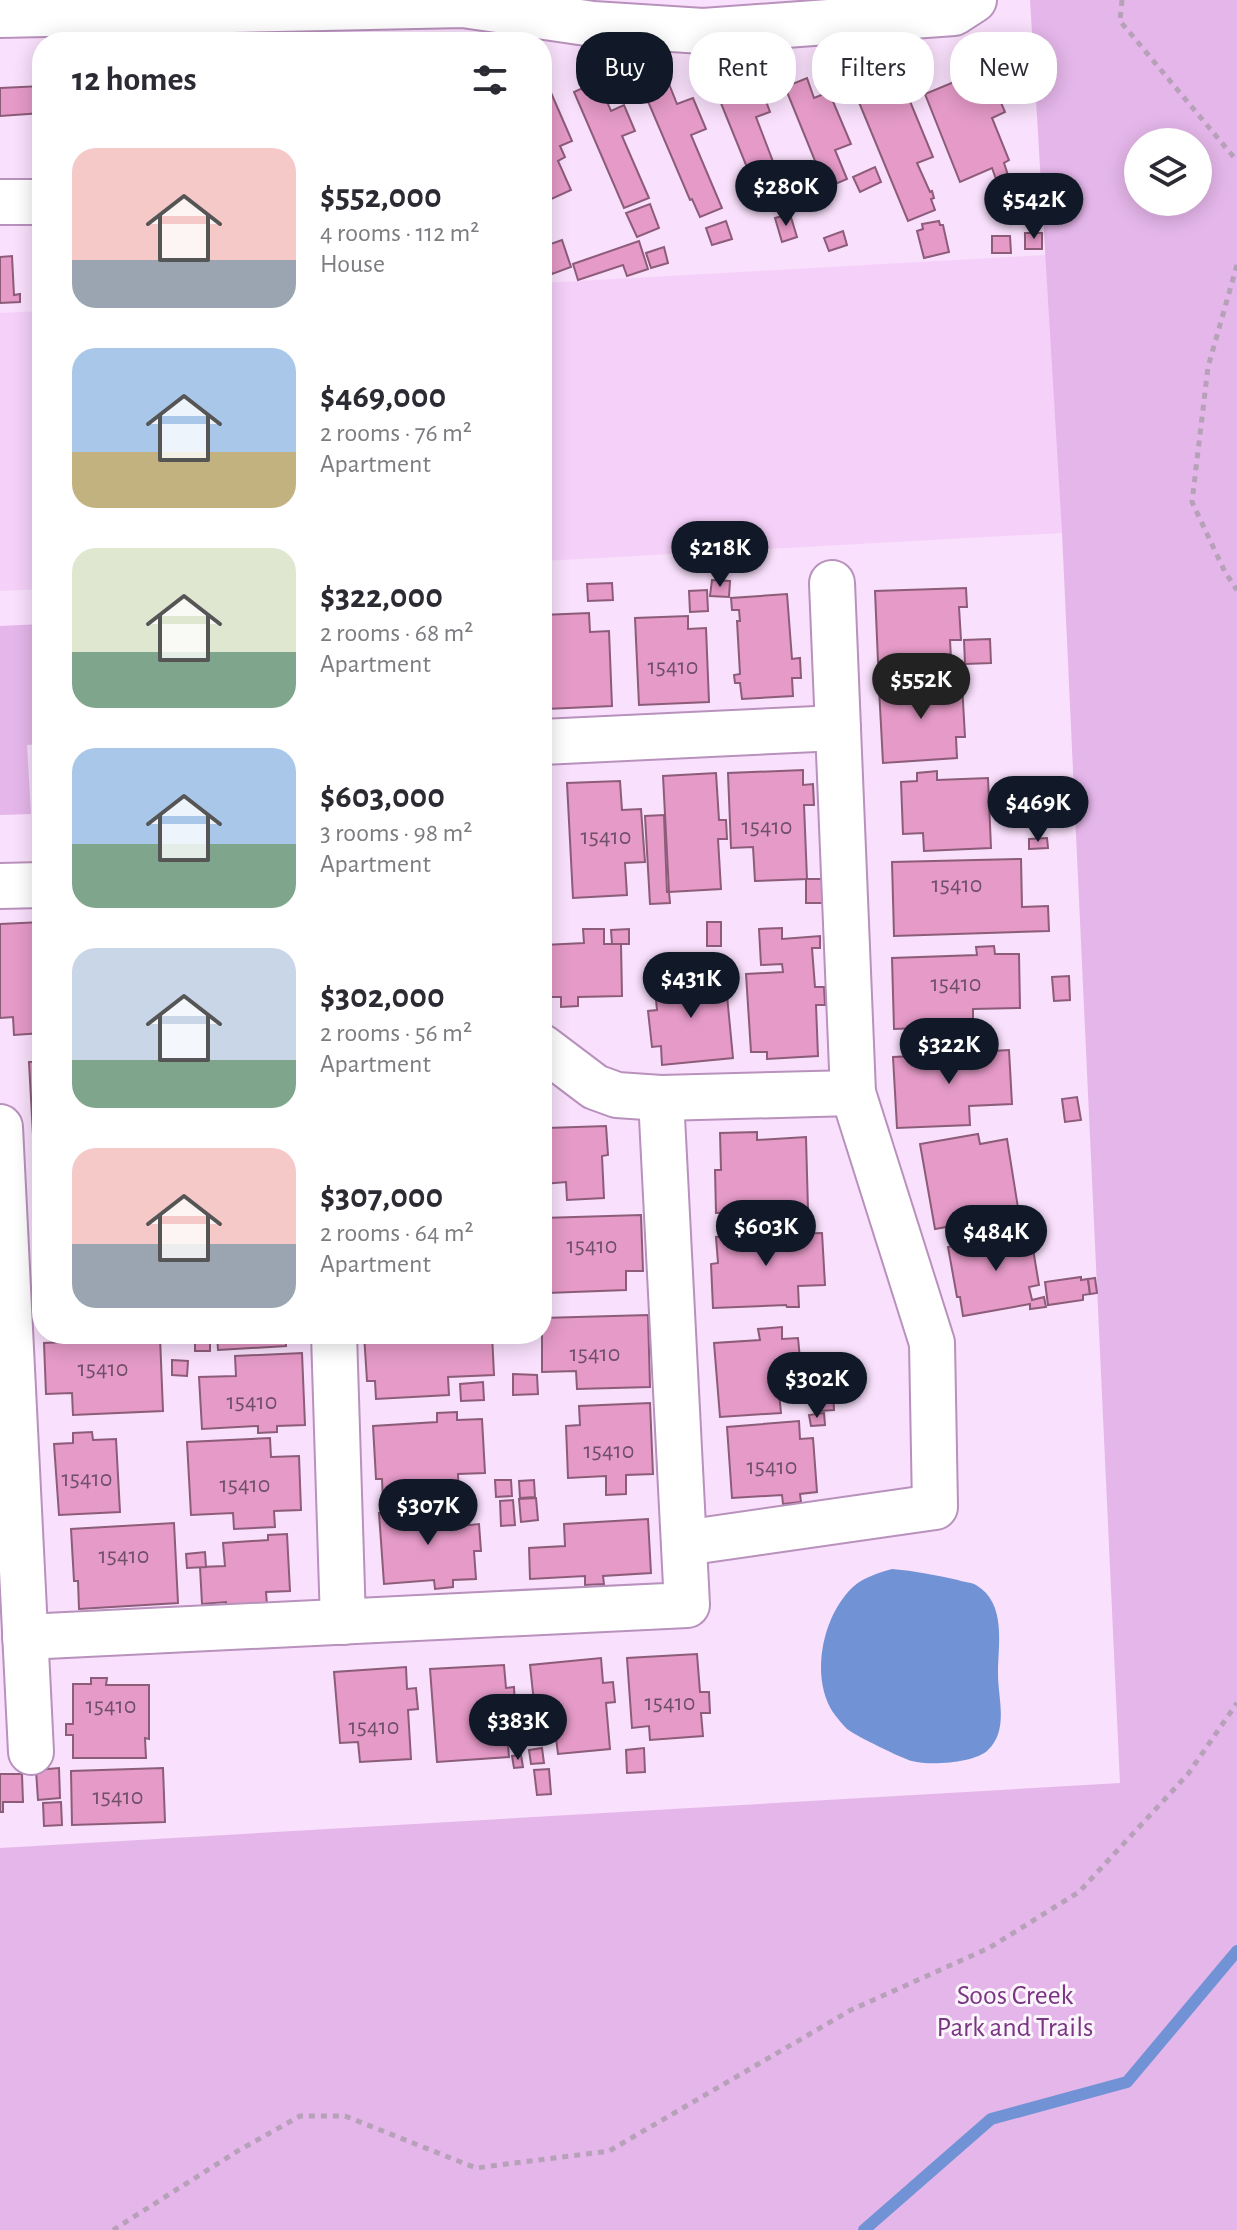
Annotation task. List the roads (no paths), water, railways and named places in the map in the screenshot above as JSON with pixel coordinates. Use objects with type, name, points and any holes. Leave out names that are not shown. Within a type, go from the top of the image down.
[{"type":"lane","points":[[0,15],[463,5],[593,24],[703,31],[954,13],[974,0]]},
{"type":"lane","points":[[0,202],[32,202]]},
{"type":"lane","points":[[684,1543],[935,1507],[932,1343],[853,1093],[832,583]]},
{"type":"lane","points":[[552,742],[838,728]]},
{"type":"lane","points":[[0,886],[32,885]]},
{"type":"lane","points":[[552,1055],[595,1087],[617,1095],[661,1098],[853,1093]]},
{"type":"lane","points":[[25,1637],[687,1605],[661,1098]]},
{"type":"lane","points":[[0,1127],[7,1391],[31,1752]]},
{"type":"lane","points":[[334,1344],[343,1622]]},
{"type":"water","points":[[892,1569],[972,1583],[993,1602],[999,1625],[1001,1714],[994,1742],[982,1754],[963,1761],[941,1763],[907,1759],[847,1729],[827,1700],[821,1666],[827,1630],[834,1613],[854,1586]]},
{"type":"waterway","points":[[864,2230],[991,2119],[1127,2082],[1237,1951]]},
{"type":"park label","name":"Soos Creek Park and Trails","points":[[1015,2010]]}]
